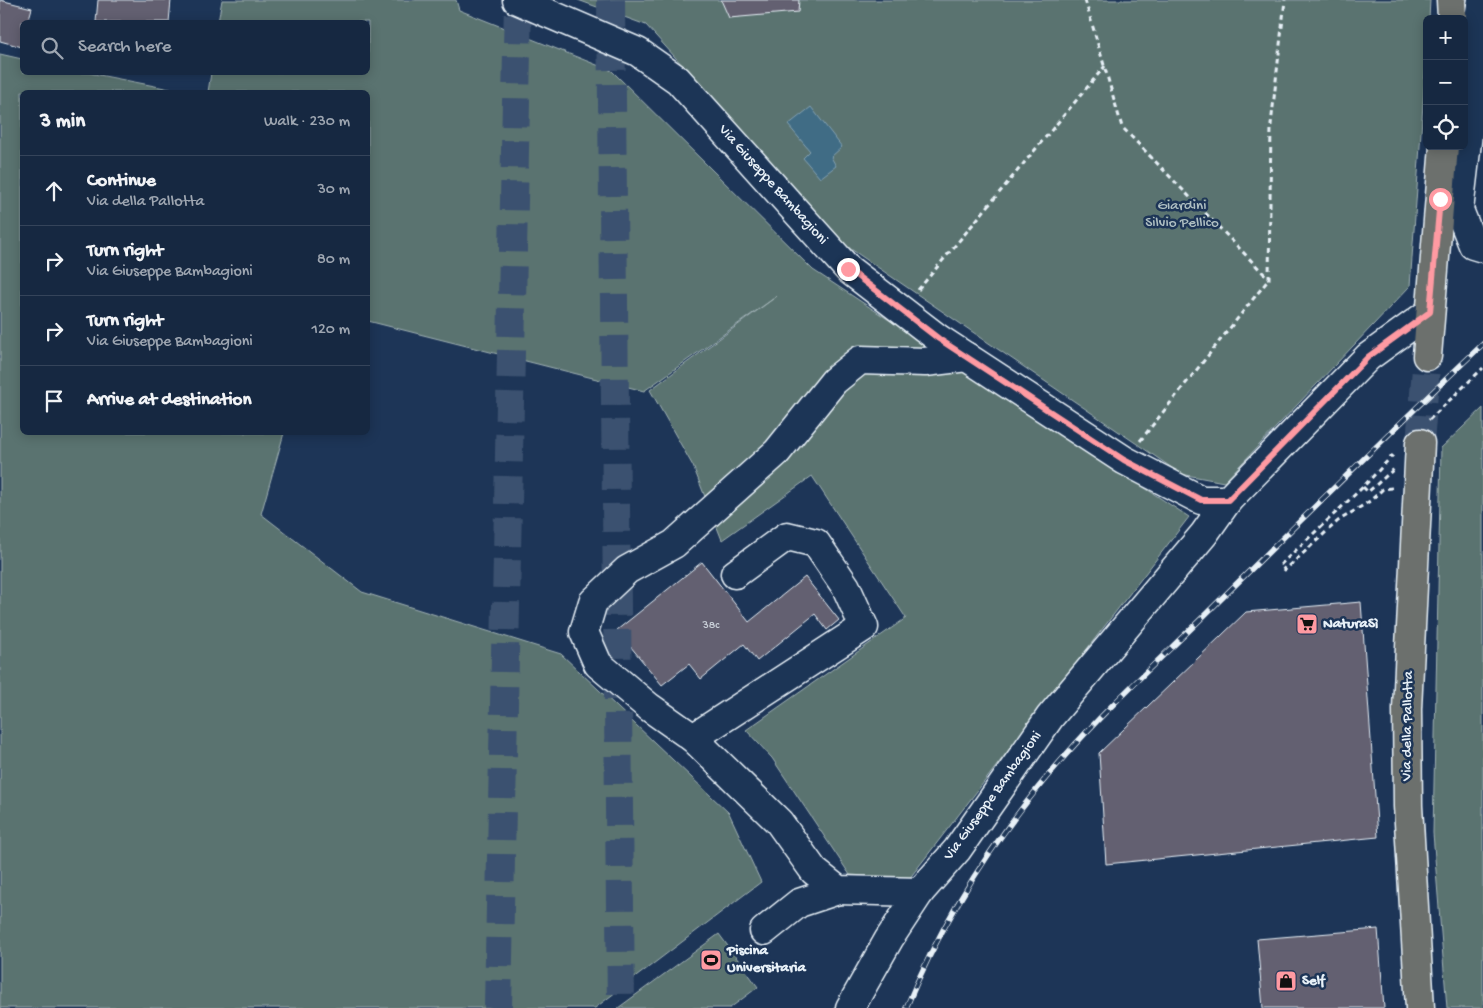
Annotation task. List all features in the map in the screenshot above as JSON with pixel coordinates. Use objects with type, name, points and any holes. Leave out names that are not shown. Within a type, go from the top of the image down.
[{"type":"main road","points":[[1451,0],[1452,15]]},
{"type":"main road","points":[[1427,356],[1444,150]]},
{"type":"main road","name":"Via della Pallotta","points":[[1413,441],[1407,709],[1408,806],[1420,1008]]},
{"type":"street","name":"Via Giuseppe Bambagioni","points":[[516,0],[638,52],[678,80],[848,269],[939,339],[1124,460],[1201,500],[1228,500]]},
{"type":"street","points":[[1482,0],[1478,24],[1472,37],[1459,210],[1473,245],[1483,248]]},
{"type":"street","name":"Via Giuseppe Bambagioni","points":[[850,1008],[888,939],[920,892],[957,850],[1050,717],[1204,534],[1228,500],[1368,357],[1430,312]]},
{"type":"street","points":[[838,890],[814,871],[779,822],[694,738],[649,707],[598,664],[584,632],[593,602],[627,570],[674,544],[777,452],[834,381],[860,360],[925,362],[968,357]]},
{"type":"street","points":[[694,738],[864,627],[846,587],[816,543],[787,536],[736,574]]},
{"type":"street","points":[[764,931],[799,903],[838,890],[920,892]]},
{"type":"path","points":[[1085,0],[1122,127],[1269,279]]},
{"type":"path","points":[[1124,460],[1269,279],[1271,124],[1285,0]]},
{"type":"path","points":[[902,310],[1105,66]]},
{"type":"path","points":[[1398,487],[1383,489],[1370,501],[1338,521],[1285,570],[1280,565],[1413,441],[1483,368]]},
{"type":"path","points":[[1363,487],[1368,492],[1392,469]]},
{"type":"green space","points":[[222,0],[456,0],[459,10],[612,71],[813,270],[1189,517],[909,879],[850,875],[772,758],[746,730],[906,618],[812,476],[722,540],[693,466],[650,390],[777,296],[644,391],[370,322],[370,90],[208,90],[211,75],[370,75],[370,20],[218,20]]},
{"type":"green space","name":"Giardini Silvio Pellico","points":[[578,0],[1430,0],[1429,15],[1423,15],[1423,104],[1410,286],[1224,482],[1181,474],[845,245],[646,25]]},
{"type":"green space","points":[[0,54],[20,59],[20,75],[99,75],[175,90],[20,90],[20,435],[283,435],[261,514],[362,592],[561,654],[729,813],[761,882],[595,1008],[0,1008]]},
{"type":"green space","points":[[1483,408],[1483,1008],[1447,1008],[1433,833],[1441,448]]},
{"type":"green space","name":"Piscina Universitaria","points":[[719,934],[758,987],[730,1008],[618,1008]]},
{"type":"water","points":[[811,107],[842,147],[831,157],[836,166],[820,178],[803,158],[810,151],[788,125]]},
{"type":"building","points":[[0,0],[32,8],[29,20],[20,20],[20,46],[0,41]]},
{"type":"building","points":[[98,0],[171,0],[169,20],[96,20]]},
{"type":"building","points":[[721,0],[799,0],[798,12],[729,18]]},
{"type":"building","points":[[702,562],[749,622],[805,577],[839,620],[827,630],[815,614],[757,661],[744,644],[701,679],[689,664],[662,685],[617,630]]},
{"type":"building","points":[[1361,602],[1378,837],[1106,864],[1099,753],[1246,612]]},
{"type":"building","points":[[1378,929],[1384,1008],[1263,1008],[1257,939]]},
{"type":"tunnel","points":[[498,1008],[518,0]]},
{"type":"tunnel","points":[[611,0],[621,1008]]},
{"type":"tunnel","points":[[1420,443],[1427,356]]},
{"type":"railway","points":[[906,1008],[938,940],[975,876],[1017,814],[1064,757],[1138,679],[1483,344]]},
{"type":"place","name":"NaturaSì","points":[[1307,624]]},
{"type":"place","name":"Piscina Universitaria","points":[[711,960]]},
{"type":"place","name":"Self","points":[[1286,981]]},
{"type":"route","points":[[848,269],[939,339],[1124,460],[1201,500],[1228,500],[1368,357],[1430,312],[1440,199]]}]
